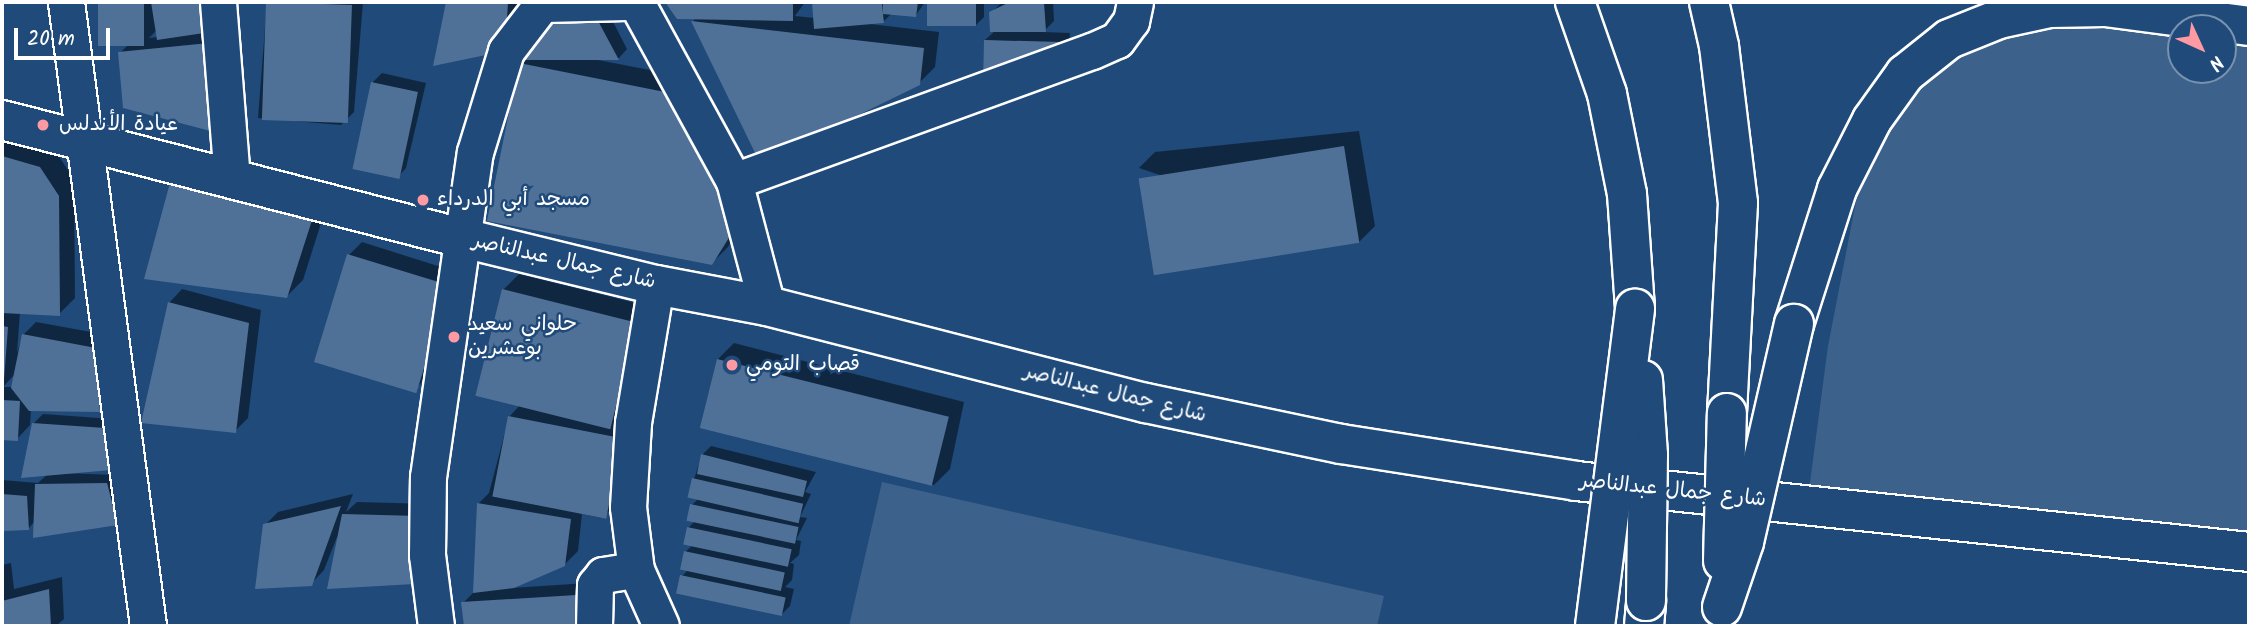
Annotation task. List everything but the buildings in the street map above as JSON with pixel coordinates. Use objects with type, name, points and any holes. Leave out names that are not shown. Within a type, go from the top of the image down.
[{"type":"main road","points":[[1575,2],[1607,94],[1627,194],[1648,454],[1644,626]]},
{"type":"main road","points":[[1709,2],[1719,46],[1738,203],[1720,616]]},
{"type":"main road","points":[[2192,2],[2249,24]]},
{"type":"main road","points":[[1720,616],[1744,542],[1794,324],[1837,189],[1871,120],[1905,74],[1949,39],[1998,19],[2050,8],[2105,7],[2249,24]]},
{"type":"main road","name":"شارع جمال عبدالناصر","points":[[2,120],[656,285],[767,306],[1146,403],[1341,444],[1576,481],[2249,552]]},
{"type":"main road","points":[[1595,626],[1635,309]]},
{"type":"street","points":[[66,2],[82,141],[148,626]]},
{"type":"street","points":[[436,626],[426,555],[428,477],[475,152],[506,51],[542,4],[629,2]]},
{"type":"street","points":[[635,2],[734,181],[767,306]]},
{"type":"street","points":[[734,181],[1117,40],[1131,21],[1135,2]]},
{"type":"street","points":[[226,5],[232,178]]},
{"type":"street","points":[[656,285],[633,423],[628,507],[636,570],[661,626]]},
{"type":"street","points":[[594,626],[595,585],[603,575],[636,570]]},
{"type":"shaded area","points":[[2102,24],[2167,30],[2167,84],[2237,84],[2237,36],[2249,37],[2249,536],[1809,490],[1828,346],[1857,196],[1880,132],[1923,73],[2020,26]]},
{"type":"shaded area","points":[[882,482],[1384,596],[1377,626],[849,626]]},
{"type":"place","name":"عيادة الأندلس","points":[[43,125]]},
{"type":"place","name":"مسجد أبي الدرداء","points":[[423,200]]},
{"type":"place","name":"حلواني سعيد بوعشرين","points":[[454,337]]},
{"type":"place","name":"قصاب التومي","points":[[732,365]]}]
